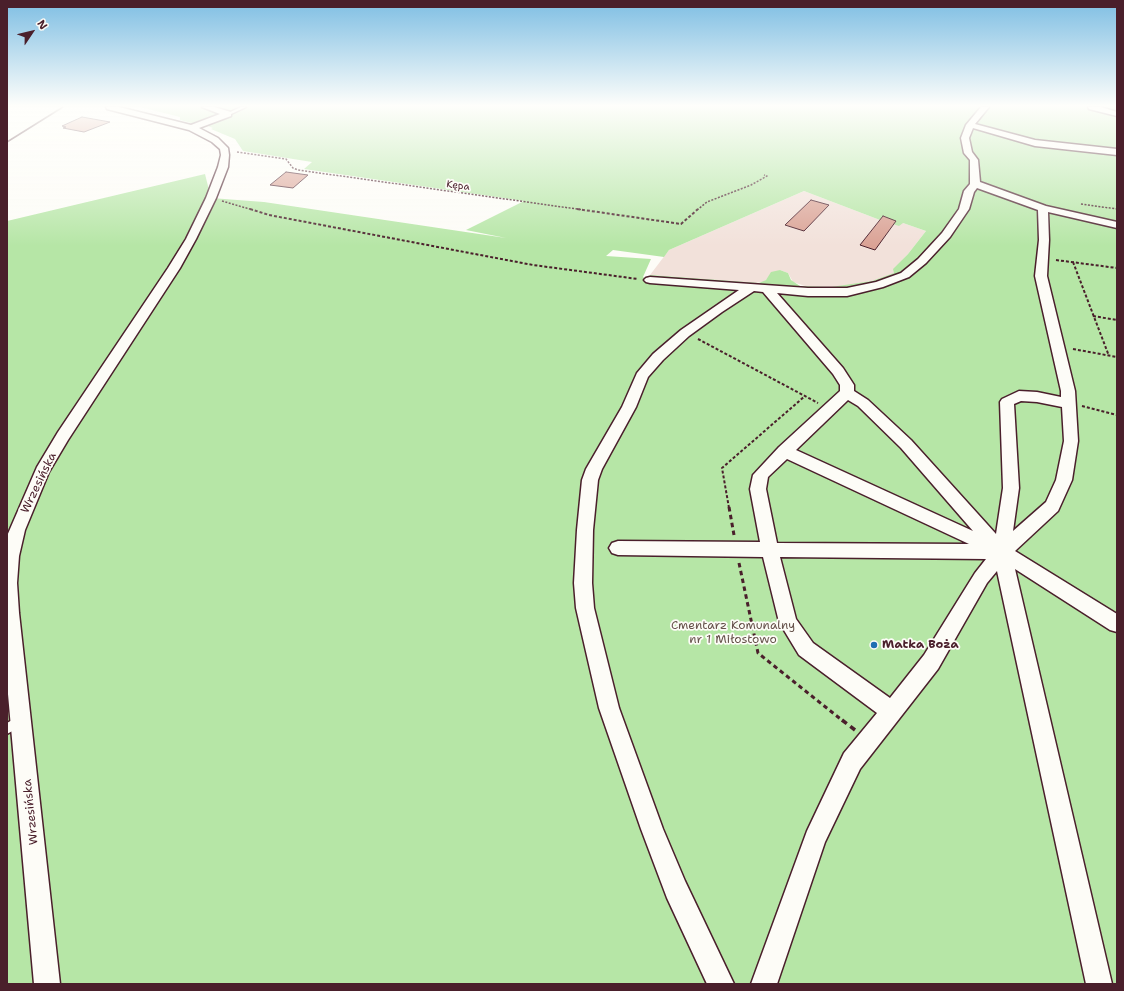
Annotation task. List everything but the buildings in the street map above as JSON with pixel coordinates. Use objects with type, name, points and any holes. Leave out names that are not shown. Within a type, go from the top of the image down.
[{"type":"street","name":"Wrzesińska","points":[[47,984],[8,583],[10,556],[17,530],[42,471],[63,436],[174,268],[202,218],[223,167],[225,153]]},
{"type":"street","points":[[650,280],[808,292],[847,292],[879,285],[905,275],[922,261],[946,235],[964,209],[969,191],[975,184],[974,160],[968,153]]},
{"type":"street","points":[[1115,153],[1117,164]]},
{"type":"street","points":[[975,184],[1043,208],[1117,225]]},
{"type":"street","points":[[764,984],[816,839],[852,761],[931,662],[981,578],[1002,552],[1052,506],[1064,480],[1071,441],[1068,391],[1048,312],[1041,276],[1041,258],[1044,240],[1043,208]]},
{"type":"street","points":[[721,984],[682,902],[652,829],[609,708],[585,608],[583,583],[585,530],[590,480],[594,469],[629,407],[642,376],[658,357],[685,332],[718,309],[759,289]]},
{"type":"street","points":[[759,289],[838,371],[847,386],[847,393]]},
{"type":"street","points":[[847,393],[829,408],[761,475],[758,489],[770,550],[788,622],[806,648],[891,711]]},
{"type":"street","points":[[847,393],[864,403],[906,444],[1002,552]]},
{"type":"street","points":[[1068,403],[1037,397],[1019,396],[1007,402],[1011,488],[1002,552],[1099,984]]},
{"type":"street","points":[[784,451],[1002,552],[1117,624]]},
{"type":"street","points":[[618,548],[1002,552]]},
{"type":"lane","points":[[7,730],[21,720]]},
{"type":"path","name":"Kępa","points":[[247,153],[286,159],[293,168],[298,170],[681,224],[707,202],[751,185],[767,176],[764,175]]},
{"type":"path","points":[[210,198],[269,215],[526,263],[650,280]]},
{"type":"path","points":[[1081,204],[1117,209]]},
{"type":"path","points":[[1041,258],[1117,268]]},
{"type":"path","points":[[1073,262],[1109,356]]},
{"type":"path","points":[[1093,316],[1117,320]]},
{"type":"path","points":[[685,332],[829,408]]},
{"type":"path","points":[[1058,347],[1117,357]]},
{"type":"path","points":[[1068,403],[1117,414]]},
{"type":"shaded area","points":[[804,191],[880,220],[903,223],[926,231],[894,269],[895,273],[884,278],[859,284],[831,287],[805,286],[793,282],[788,273],[780,270],[763,282],[755,283],[650,275],[669,250]]},
{"type":"green space","name":"Cmentarz Komunalny nr 1 Miłostowo","points":[[257,153],[1117,153],[1117,984],[7,984],[7,221],[205,174],[211,198],[264,202],[506,238],[466,230],[524,201],[304,169],[312,162]],"holes":[[[804,191],[899,226],[903,223],[926,231],[908,254],[893,269],[894,273],[872,281],[831,287],[800,286],[791,280],[788,273],[780,270],[771,272],[766,280],[759,283],[650,275],[650,282],[643,277],[651,259],[606,256],[613,250],[664,257],[669,250]]]},
{"type":"place","name":"Matka Boża","points":[[874,645]]}]
